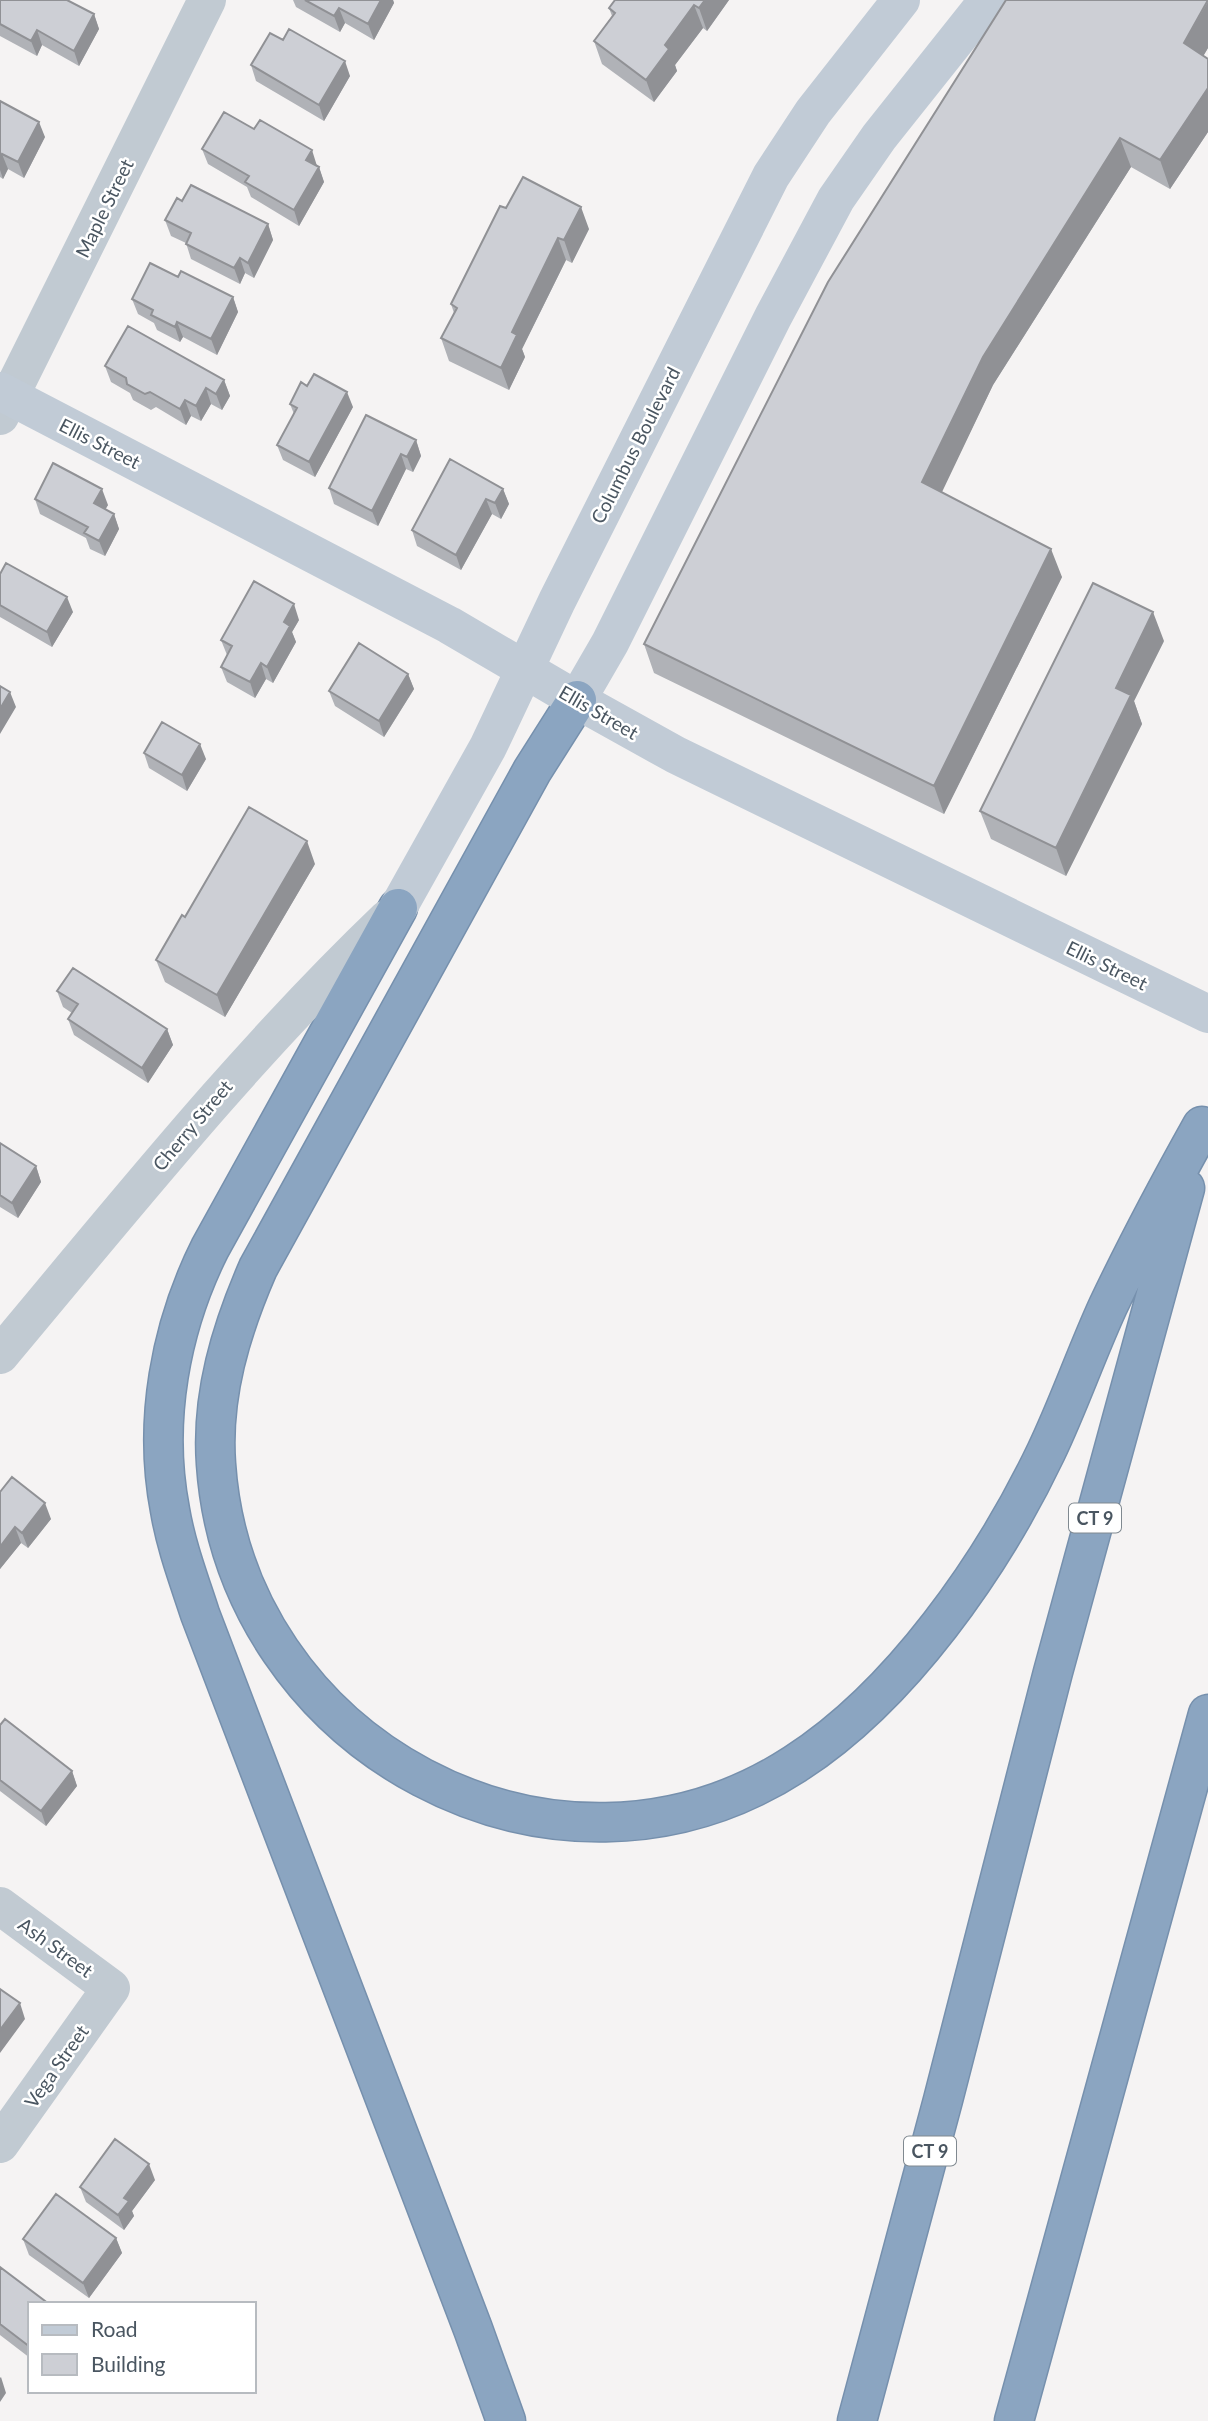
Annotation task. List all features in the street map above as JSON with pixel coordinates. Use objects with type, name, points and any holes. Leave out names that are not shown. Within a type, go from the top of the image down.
[{"type":"highway","points":[[577,700],[532,771],[258,1268],[233,1329],[220,1384],[216,1464],[224,1517],[242,1578],[262,1621],[305,1685],[348,1728],[388,1758],[439,1787],[492,1808],[558,1821],[594,1822],[665,1816],[723,1801],[770,1779],[823,1744],[874,1698],[926,1641],[976,1575],[1002,1534],[1046,1452],[1106,1311],[1138,1245],[1205,1116]]},
{"type":"highway","points":[[398,908],[217,1236],[193,1285],[183,1312],[169,1377],[163,1432],[164,1466],[176,1536],[200,1614],[506,2421]]},
{"type":"highway","name":"CT 9","points":[[857,2421],[947,2088],[1049,1685],[1205,1116]]},
{"type":"highway","points":[[1014,2421],[1208,1714]]},
{"type":"street","name":"Maple Street","points":[[3,402],[207,0]]},
{"type":"street","name":"Columbus Boulevard","points":[[398,908],[488,747],[524,669],[771,176],[807,121],[901,0]]},
{"type":"street","points":[[577,700],[610,643],[827,215],[879,137],[988,0]]},
{"type":"street","name":"Ellis Street","points":[[3,402],[449,625],[577,700],[724,779],[1208,1014]]},
{"type":"street","name":"Cherry Street","points":[[0,1355],[234,1077],[306,999],[398,908]]},
{"type":"street","name":"Ash Street","points":[[0,1906],[111,1987]]},
{"type":"street","name":"Vega Street","points":[[0,2144],[111,1987]]},
{"type":"building","points":[[0,0],[67,0],[94,14],[74,51],[37,30],[31,41],[0,24]]},
{"type":"building","points":[[305,0],[381,0],[368,24],[339,8],[334,16]]},
{"type":"building","points":[[615,0],[705,0],[699,8],[694,5],[665,45],[669,49],[646,80],[594,41],[615,13],[609,8]]},
{"type":"building","points":[[1006,0],[1208,0],[1184,43],[1208,59],[1208,88],[1160,160],[1120,138],[983,357],[922,482],[1051,549],[934,786],[644,644],[828,282]]},
{"type":"building","points":[[289,29],[345,61],[319,105],[251,65],[270,33],[283,40]]},
{"type":"building","points":[[0,101],[39,122],[18,162],[2,154],[0,159]]},
{"type":"building","points":[[224,112],[254,129],[260,120],[312,150],[306,160],[319,167],[294,210],[245,182],[249,176],[202,149]]},
{"type":"building","points":[[523,177],[581,207],[564,240],[558,238],[512,332],[517,335],[501,368],[441,338],[457,308],[451,304],[500,206],[506,208]]},
{"type":"building","points":[[191,185],[268,224],[248,263],[240,258],[234,268],[186,244],[191,233],[165,220],[177,198],[182,201]]},
{"type":"building","points":[[150,263],[178,277],[181,271],[233,297],[211,339],[177,322],[175,327],[151,315],[153,310],[132,299]]},
{"type":"building","points":[[128,326],[224,380],[216,394],[206,388],[196,406],[185,400],[180,409],[150,392],[145,394],[127,384],[126,378],[105,366]]},
{"type":"building","points":[[314,374],[347,392],[309,462],[277,445],[297,408],[290,404],[301,382],[307,386]]},
{"type":"building","points":[[366,415],[416,440],[407,457],[401,454],[372,511],[329,488]]},
{"type":"building","points":[[450,459],[503,489],[495,503],[486,499],[456,555],[412,530]]},
{"type":"building","points":[[53,463],[102,489],[94,503],[114,514],[99,541],[84,533],[88,527],[35,499]]},
{"type":"building","points":[[6,563],[67,597],[47,632],[0,605],[0,574]]},
{"type":"building","points":[[254,581],[294,604],[284,622],[290,626],[267,667],[261,663],[250,682],[221,667],[232,646],[221,640]]},
{"type":"building","points":[[1093,583],[1153,612],[1116,688],[1131,695],[1056,848],[980,811]]},
{"type":"building","points":[[359,643],[408,674],[379,721],[329,691]]},
{"type":"building","points":[[0,686],[10,692],[0,709]]},
{"type":"building","points":[[162,722],[200,744],[182,775],[144,753]]},
{"type":"building","points":[[249,807],[307,841],[217,995],[156,960],[182,915],[185,917]]},
{"type":"building","points":[[73,968],[167,1029],[142,1068],[68,1019],[78,1004],[57,991]]},
{"type":"building","points":[[0,1143],[36,1166],[12,1203],[0,1195]]},
{"type":"building","points":[[12,1477],[45,1503],[22,1533],[15,1527],[0,1547],[0,1492]]},
{"type":"building","points":[[5,1719],[72,1771],[41,1811],[0,1780],[0,1725]]},
{"type":"building","points":[[0,1989],[20,2003],[0,2030]]},
{"type":"building","points":[[115,2139],[149,2164],[124,2198],[129,2201],[118,2215],[80,2187]]},
{"type":"building","points":[[56,2194],[116,2238],[83,2283],[23,2239]]},
{"type":"building","points":[[0,2267],[46,2302],[28,2302],[28,2345],[0,2324]]}]
